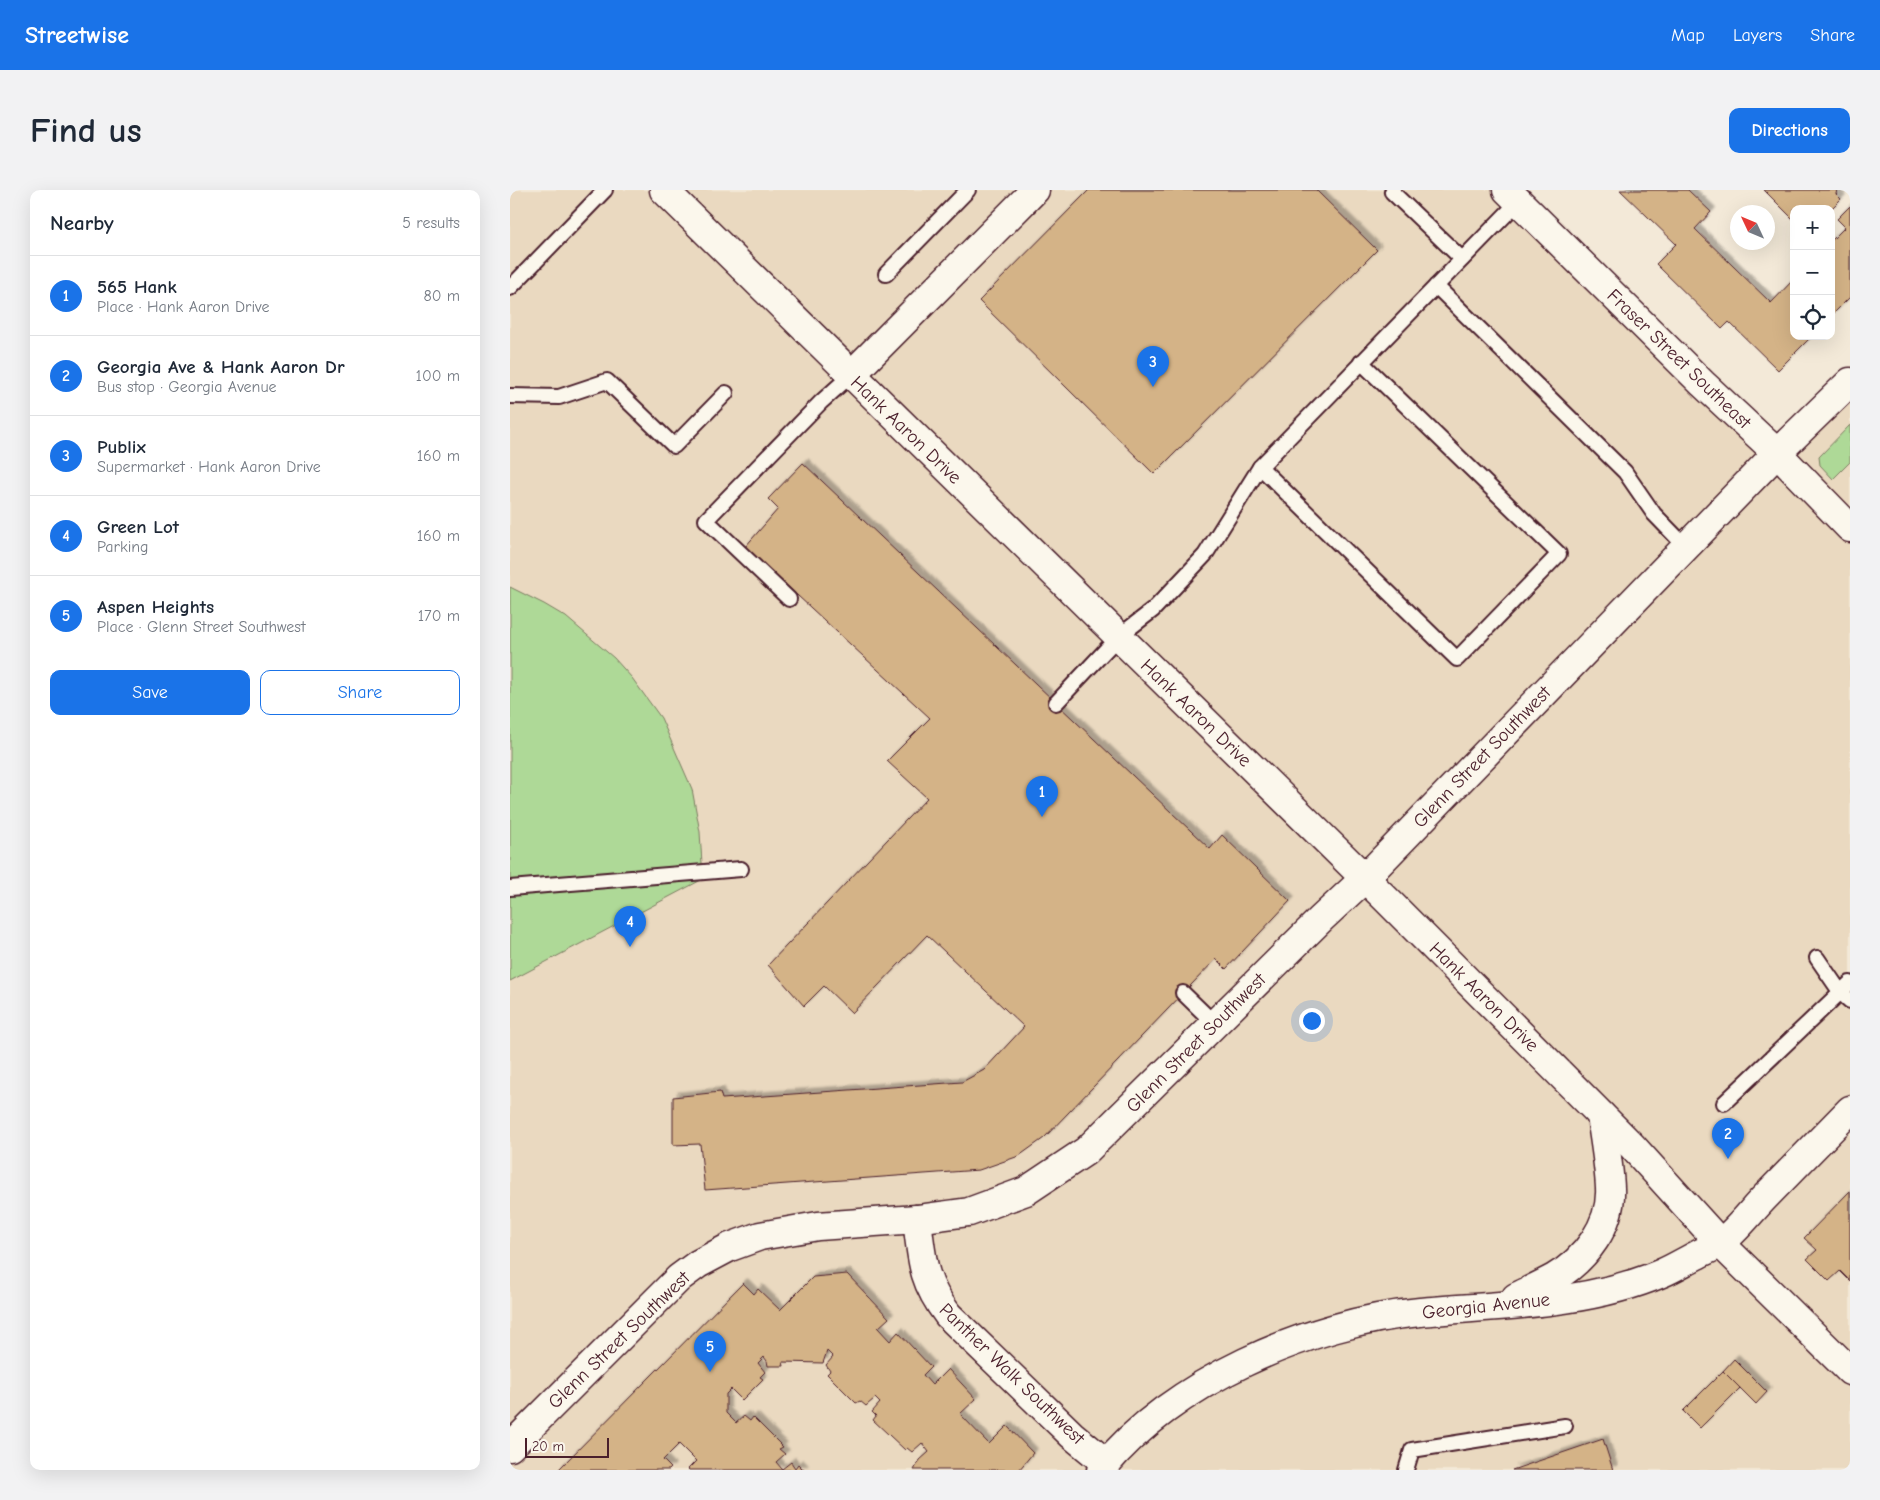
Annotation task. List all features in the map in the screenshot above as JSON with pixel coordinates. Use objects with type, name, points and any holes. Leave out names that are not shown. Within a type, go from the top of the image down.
[{"type":"street","name":"Hank Aaron Drive","points":[[664,190],[1348,864],[1365,878],[1632,1146],[1720,1243],[1849,1368]]},
{"type":"street","points":[[851,375],[1035,190]]},
{"type":"street","name":"Fraser Street Southeast","points":[[1513,196],[1695,376],[1777,453],[1850,528]]},
{"type":"street","name":"Glenn Street Southwest","points":[[510,1447],[679,1278],[698,1264],[760,1236],[781,1231],[818,1226],[917,1219],[969,1212],[1026,1191],[1086,1151],[1365,878],[1777,453],[1850,382]]},
{"type":"street","name":"Georgia Avenue","points":[[1107,1468],[1138,1431],[1178,1400],[1229,1370],[1298,1340],[1360,1323],[1417,1313],[1496,1307],[1582,1296],[1631,1284],[1663,1273],[1720,1243],[1850,1110]]},
{"type":"street","points":[[1496,1307],[1555,1277],[1584,1254],[1604,1224],[1608,1212],[1610,1189],[1601,1115]]},
{"type":"street","name":"Panther Walk Southwest","points":[[917,1219],[926,1278],[936,1299],[948,1315],[1107,1468]]},
{"type":"lane","points":[[510,288],[605,190]]},
{"type":"lane","points":[[886,274],[968,190]]},
{"type":"lane","points":[[1393,191],[1462,259]]},
{"type":"lane","points":[[1056,703],[1118,637],[1153,610],[1205,555],[1260,467],[1462,259],[1513,196]]},
{"type":"lane","points":[[1436,286],[1625,472],[1654,514],[1686,547]]},
{"type":"lane","points":[[1260,467],[1457,659],[1560,554],[1361,362]]},
{"type":"lane","points":[[789,599],[706,520],[821,402],[851,375]]},
{"type":"lane","points":[[510,396],[559,397],[607,381],[674,446],[726,393]]},
{"type":"lane","points":[[510,888],[741,869]]},
{"type":"lane","points":[[1724,1104],[1847,992],[1817,958]]},
{"type":"lane","points":[[1183,993],[1214,1024]]},
{"type":"lane","points":[[1406,1470],[1412,1450],[1565,1426]]},
{"type":"shaded area","points":[[510,190],[1497,190],[1779,461],[1850,389],[1850,1470],[510,1470]]},
{"type":"green space","points":[[1850,425],[1850,462],[1833,479],[1820,465],[1819,457]]},
{"type":"green space","points":[[510,587],[566,617],[614,658],[632,678],[661,718],[692,789],[700,832],[703,879],[510,981]]},
{"type":"building","points":[[1089,190],[1316,190],[1377,250],[1154,474],[979,301]]},
{"type":"building","points":[[1620,190],[1688,190],[1711,212],[1695,229],[1771,303],[1790,283],[1790,340],[1808,340],[1778,370],[1729,322],[1722,329],[1656,264],[1676,244]]},
{"type":"building","points":[[1764,190],[1837,190],[1836,194],[1841,199],[1835,205],[1790,205],[1790,216]]},
{"type":"building","points":[[1850,206],[1850,297],[1835,312],[1835,237],[1845,227],[1837,219]]},
{"type":"building","points":[[803,463],[1210,849],[1222,835],[1290,901],[1226,969],[1216,959],[1044,1138],[1019,1156],[979,1170],[705,1190],[700,1144],[673,1145],[673,1097],[720,1092],[722,1099],[962,1082],[984,1070],[1024,1027],[927,935],[852,1013],[824,986],[804,1006],[768,965],[927,798],[887,761],[930,718],[745,547],[778,509],[768,499]]},
{"type":"building","points":[[1850,1191],[1850,1281],[1840,1271],[1829,1281],[1807,1259],[1817,1250],[1804,1238]]},
{"type":"building","points":[[847,1274],[889,1318],[878,1328],[890,1341],[898,1332],[931,1367],[923,1375],[932,1385],[948,1369],[976,1399],[960,1414],[989,1444],[1007,1426],[1033,1453],[1019,1470],[914,1470],[920,1460],[929,1452],[922,1443],[912,1452],[907,1448],[905,1450],[873,1420],[876,1416],[872,1412],[880,1403],[875,1398],[866,1406],[860,1401],[856,1403],[827,1374],[830,1371],[826,1365],[833,1357],[827,1351],[823,1363],[783,1362],[784,1366],[768,1366],[764,1357],[758,1363],[765,1372],[760,1377],[763,1379],[742,1400],[731,1389],[726,1394],[726,1413],[736,1423],[744,1416],[750,1421],[753,1417],[783,1447],[779,1449],[785,1454],[776,1462],[782,1469],[791,1462],[795,1468],[798,1464],[804,1470],[689,1470],[696,1461],[679,1444],[663,1460],[671,1468],[669,1470],[558,1470],[743,1283],[754,1294],[758,1289],[780,1310],[813,1277]]},
{"type":"building","points":[[1734,1359],[1767,1392],[1756,1404],[1723,1371]]},
{"type":"building","points":[[1723,1371],[1740,1388],[1700,1428],[1683,1411]]},
{"type":"building","points":[[1603,1439],[1613,1470],[1512,1470]]},
{"type":"place","name":"Publix","points":[[1153,387]]},
{"type":"place","name":"565 Hank","points":[[1042,817]]},
{"type":"place","name":"Green Lot","points":[[630,947]]},
{"type":"place","name":"Georgia Ave & Hank Aaron Dr","points":[[1728,1159]]},
{"type":"place","name":"Aspen Heights","points":[[710,1372]]}]
